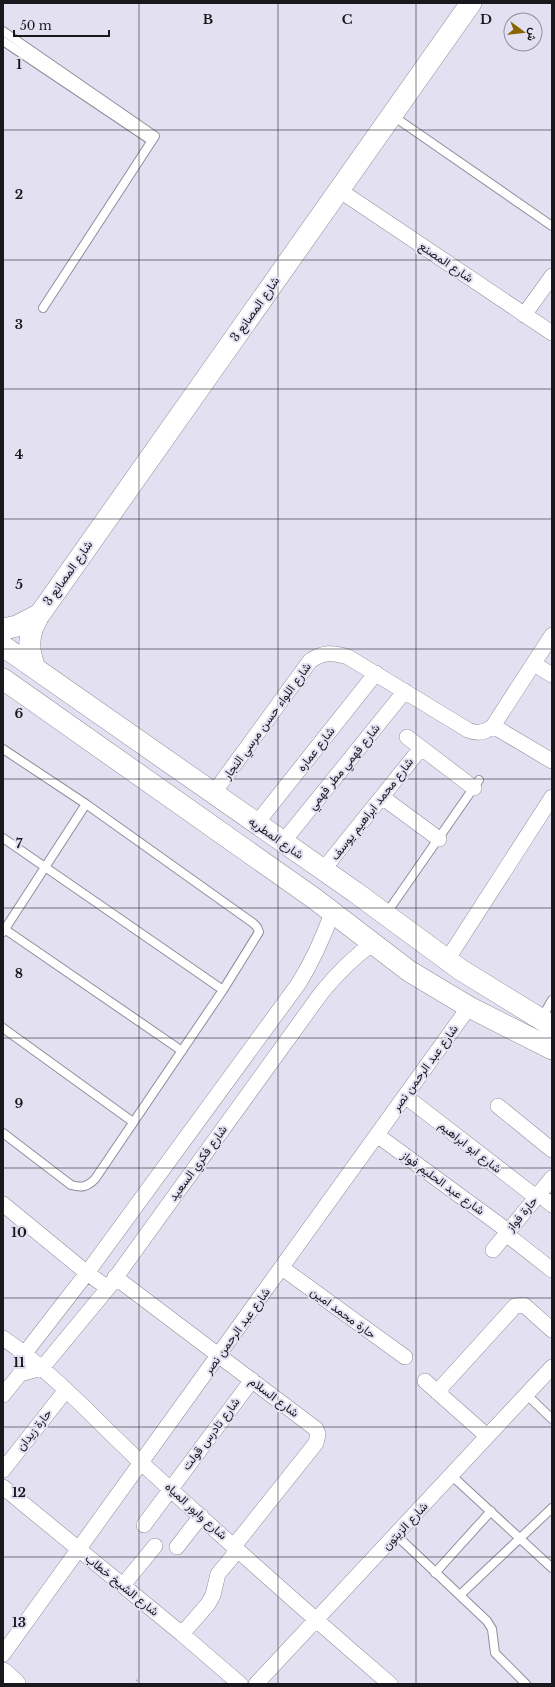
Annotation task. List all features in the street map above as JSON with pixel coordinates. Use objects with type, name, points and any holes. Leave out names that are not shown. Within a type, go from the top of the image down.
[{"type":"main road","name":"شارع المصانع 3","points":[[35,668],[30,652],[30,634],[40,614],[471,3]]},
{"type":"main road","name":"شارع المصانع 3","points":[[3,629],[18,626],[40,614]]},
{"type":"main road","name":"شارع المطريه","points":[[3,646],[355,892],[475,980],[546,1022]]},
{"type":"main road","points":[[3,679],[236,842],[392,959],[426,982],[469,1007],[552,1049]]},
{"type":"main road","points":[[355,892],[356,902],[361,909],[387,929],[391,934],[394,946],[392,959]]},
{"type":"main road","points":[[426,982],[428,970],[436,960],[444,958]]},
{"type":"main road","points":[[3,1673],[15,1684]]},
{"type":"street","name":"شارع المصنع","points":[[339,190],[552,333]]},
{"type":"street","points":[[524,315],[552,276]]},
{"type":"street","points":[[552,635],[493,726],[552,761]]},
{"type":"street","name":"شارع اللواء حسن مرسي النجار","points":[[213,794],[310,662],[318,656],[328,653],[348,657],[473,732],[484,732],[493,726]]},
{"type":"street","points":[[534,664],[552,675]]},
{"type":"street","name":"شارع عماره","points":[[256,824],[376,673]]},
{"type":"street","name":"شارع فهمي مطر فهمي","points":[[283,842],[405,691]]},
{"type":"street","points":[[407,737],[420,748],[476,784]]},
{"type":"street","name":"شارع محمد ابراهيم يوسف","points":[[323,870],[420,748]]},
{"type":"street","points":[[382,797],[439,838]]},
{"type":"street","points":[[444,958],[552,798]]},
{"type":"street","name":"شارع فكري السعيد","points":[[3,1395],[20,1374],[25,1353],[87,1273],[299,983],[321,943],[332,913]]},
{"type":"street","name":"شارع فكري السعيد","points":[[42,1368],[111,1282],[322,992],[337,973],[355,956],[372,944]]},
{"type":"street","name":"شارع عبد الرحمن نصر","points":[[3,1654],[469,1007]]},
{"type":"street","name":"شارع ابو ابراهيم","points":[[405,1096],[537,1196],[552,1205]]},
{"type":"street","points":[[498,1106],[552,1150]]},
{"type":"street","name":"شارع عبد الحليم فواز","points":[[377,1135],[507,1233],[552,1270]]},
{"type":"street","name":"حارة فواز","points":[[493,1250],[552,1178]]},
{"type":"street","name":"شارع السلام","points":[[3,1204],[87,1273],[111,1282],[219,1355],[313,1426],[318,1434],[318,1439],[236,1548]]},
{"type":"street","name":"حارة محمد امين","points":[[282,1268],[405,1357]]},
{"type":"street","points":[[437,1392],[515,1306],[524,1305],[552,1330]]},
{"type":"street","name":"شارع وابور المياه","points":[[3,1338],[25,1353],[42,1368],[142,1463],[316,1620],[382,1682]]},
{"type":"street","name":"شارع الزيتون","points":[[256,1684],[552,1367]]},
{"type":"street","points":[[20,1374],[42,1368]]},
{"type":"street","name":"شارع تادرس قولت","points":[[144,1525],[252,1380]]},
{"type":"street","points":[[424,1381],[487,1436]]},
{"type":"street","name":"حارة زيدان","points":[[3,1470],[66,1390]]},
{"type":"street","name":"شارع الشيخ خطاب","points":[[3,1487],[182,1634],[240,1684]]},
{"type":"street","points":[[177,1547],[201,1516]]},
{"type":"street","points":[[123,1585],[155,1546]]},
{"type":"street","points":[[182,1634],[208,1604],[213,1595],[218,1574],[236,1548]]},
{"type":"lane","points":[[3,30],[153,138]]},
{"type":"lane","points":[[3,41],[153,138]]},
{"type":"lane","points":[[392,115],[552,226]]},
{"type":"lane","points":[[43,308],[153,138]]},
{"type":"lane","points":[[3,749],[86,804],[257,927],[259,932],[223,990],[95,1179],[89,1185],[80,1188],[71,1185],[3,1134]]},
{"type":"lane","points":[[386,915],[476,784]]},
{"type":"lane","points":[[86,804],[4,930],[182,1051]]},
{"type":"lane","points":[[3,838],[223,990]]},
{"type":"lane","points":[[546,1022],[552,1000]]},
{"type":"lane","points":[[3,1028],[133,1122]]},
{"type":"lane","points":[[526,1394],[552,1419]]},
{"type":"lane","points":[[451,1475],[552,1568]]},
{"type":"lane","points":[[460,1595],[552,1508]]},
{"type":"lane","points":[[435,1572],[491,1511]]},
{"type":"lane","points":[[396,1535],[487,1621],[492,1630],[495,1653],[526,1684]]},
{"type":"path","points":[[134,1684],[139,1678]]}]
